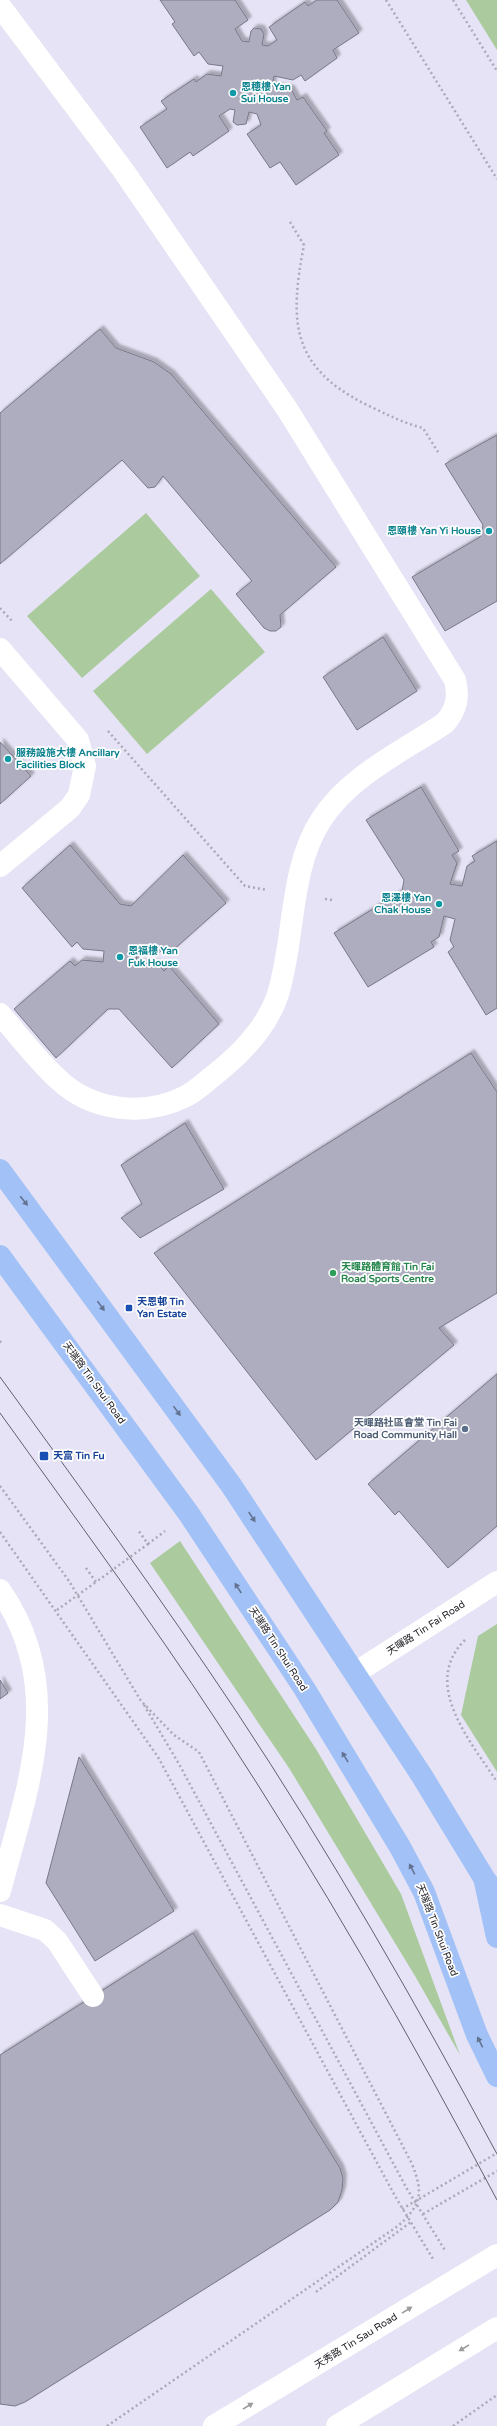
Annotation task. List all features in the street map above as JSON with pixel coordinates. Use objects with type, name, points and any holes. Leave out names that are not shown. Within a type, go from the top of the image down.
[{"type":"main road","points":[[0,1170],[231,1485],[422,1776],[484,1878],[497,1896]]},
{"type":"main road","name":"天瑞路 Tin Shui Road","points":[[0,1256],[189,1514],[304,1688],[400,1847],[424,1892],[477,2035],[497,2076]]},
{"type":"main road","points":[[484,1878],[497,1937]]},
{"type":"street","points":[[0,6],[123,170],[287,408],[455,680],[458,692],[456,704],[452,714],[445,723],[350,786],[334,802],[320,821],[310,841],[297,894],[283,976],[267,1017],[250,1041],[230,1063],[186,1097],[165,1105],[142,1109],[120,1108],[84,1097],[60,1081],[0,1014]]},
{"type":"street","points":[[0,649],[78,740],[85,766],[79,795],[70,808],[0,866]]},
{"type":"street","name":"天暉路 Tin Fai Road","points":[[355,1674],[497,1582]]},
{"type":"street","points":[[0,1891],[35,1753],[38,1722],[37,1692],[32,1661],[22,1630],[1,1595]]},
{"type":"street","points":[[0,1915],[45,1930],[57,1942],[93,1996]]},
{"type":"street","name":"天秀路 Tin Sau Road","points":[[214,2426],[497,2255]]},
{"type":"street","points":[[340,2425],[497,2328]]},
{"type":"path","points":[[386,0],[497,179]]},
{"type":"path","points":[[452,0],[497,71]]},
{"type":"path","points":[[290,222],[304,246],[297,281],[296,311],[300,338],[313,364],[341,392],[406,424],[423,428],[438,452]]},
{"type":"path","points":[[0,608],[15,624]]},
{"type":"path","points":[[103,725],[245,886],[332,900]]},
{"type":"path","points":[[0,1486],[77,1595],[179,1764],[415,2201],[448,2255]]},
{"type":"path","points":[[57,1610],[148,1544],[138,1530]]},
{"type":"path","points":[[0,1532],[57,1610],[158,1757],[402,2209],[435,2263]]},
{"type":"path","points":[[86,1568],[96,1582]]},
{"type":"path","points":[[469,1636],[461,1644],[453,1659],[448,1674],[449,1696],[455,1715],[497,1782]]},
{"type":"path","points":[[107,2426],[398,2226],[412,2214],[418,2202],[420,2184],[412,2164],[199,1752],[174,1735],[141,1701]]},
{"type":"path","points":[[402,2209],[497,2153]]},
{"type":"path","points":[[423,2214],[497,2171]]},
{"type":"path","points":[[316,2292],[411,2222]]},
{"type":"path","points":[[453,2426],[497,2395]]},
{"type":"green space","points":[[466,0],[497,0],[497,50]]},
{"type":"green space","points":[[146,513],[200,576],[82,678],[27,616]]},
{"type":"green space","points":[[211,589],[265,652],[147,754],[93,691]]},
{"type":"green space","points":[[180,1541],[316,1749],[401,1894],[460,2055],[415,1976],[289,1768],[150,1563]]},
{"type":"green space","points":[[497,1624],[497,1772],[461,1715],[478,1636]]},
{"type":"building","name":"恩穗樓 Yan Sui House","points":[[160,0],[235,0],[248,20],[235,29],[242,41],[249,42],[251,31],[254,28],[261,29],[264,34],[262,45],[268,46],[277,40],[269,27],[305,2],[308,6],[317,0],[337,0],[359,33],[333,50],[337,58],[305,81],[301,75],[293,80],[274,76],[272,86],[291,89],[297,100],[303,97],[327,131],[324,133],[339,155],[296,185],[280,162],[270,168],[247,134],[261,125],[257,114],[249,112],[246,124],[237,125],[233,122],[235,110],[230,109],[219,116],[229,131],[193,156],[190,152],[167,168],[140,127],[167,109],[161,101],[194,79],[196,82],[207,74],[221,76],[223,66],[208,64],[199,52],[194,56],[172,24],[175,22]]},
{"type":"building","points":[[100,329],[116,348],[154,362],[171,374],[336,567],[280,615],[281,627],[276,631],[270,631],[264,628],[236,594],[252,581],[163,476],[155,487],[148,488],[122,460],[0,564],[0,413]]},
{"type":"building","name":"恩頤樓 Yan Yi House","points":[[497,435],[497,601],[445,631],[412,577],[480,537],[483,525],[445,464]]},
{"type":"building","points":[[383,637],[417,691],[357,730],[323,677]]},
{"type":"building","name":"服務設施大樓 Ancillary Facilities Block","points":[[0,742],[31,776],[0,804]]},
{"type":"building","name":"恩澤樓 Yan Chak House","points":[[421,787],[459,851],[452,855],[457,863],[450,884],[462,886],[467,866],[475,861],[472,856],[497,841],[497,1008],[486,1015],[448,952],[454,947],[450,940],[455,919],[444,916],[439,937],[431,942],[434,947],[368,987],[334,933],[402,891],[404,880],[366,820]]},
{"type":"building","name":"恩福樓 Yan Fuk House","points":[[70,845],[120,904],[131,906],[183,855],[226,903],[171,952],[165,946],[159,953],[137,951],[136,963],[158,964],[164,971],[169,966],[219,1024],[172,1068],[119,1009],[108,1009],[56,1058],[14,1009],[70,961],[75,966],[82,960],[103,962],[104,951],[83,949],[77,942],[72,947],[22,888]]},
{"type":"building","name":"天暉路體育館 Tin Fai Road Sports Centre","points":[[471,1053],[497,1092],[497,1293],[439,1328],[454,1345],[316,1460],[154,1253]]},
{"type":"building","points":[[185,1123],[224,1189],[140,1238],[121,1218],[142,1204],[121,1165]]},
{"type":"building","name":"天暉路社區會堂 Tin Fai Road Community Hall","points":[[497,1374],[497,1526],[448,1568],[399,1511],[395,1515],[368,1484]]},
{"type":"building","points":[[0,1680],[8,1693],[0,1699]]},
{"type":"building","points":[[79,1757],[174,1911],[95,1961],[46,1883]]},
{"type":"building","points":[[193,1933],[340,2168],[343,2178],[342,2190],[338,2202],[330,2210],[25,2402],[15,2406],[0,2404],[0,2055]]},
{"type":"tram line","points":[[0,1377],[149,1584],[271,1765],[339,1874],[404,1985],[497,2154]]},
{"type":"tram line","points":[[0,1413],[111,1567],[218,1723],[255,1781],[328,1899],[398,2018],[497,2200]]},
{"type":"place","name":"恩穗樓 Yan Sui House","points":[[233,93]]},
{"type":"place","name":"恩頤樓 Yan Yi House","points":[[489,531]]},
{"type":"place","name":"服務設施大樓 Ancillary Facilities Block","points":[[8,759]]},
{"type":"place","name":"恩澤樓 Yan Chak House","points":[[439,904]]},
{"type":"place","name":"恩福樓 Yan Fuk House","points":[[120,957]]},
{"type":"place","name":"天暉路體育館 Tin Fai Road Sports Centre","points":[[333,1273]]},
{"type":"place","name":"天恩邨 Tin Yan Estate","points":[[129,1308]]},
{"type":"place","name":"天暉路社區會堂 Tin Fai Road Community Hall","points":[[465,1429]]},
{"type":"place","name":"天富 Tin Fu","points":[[44,1456]]}]
